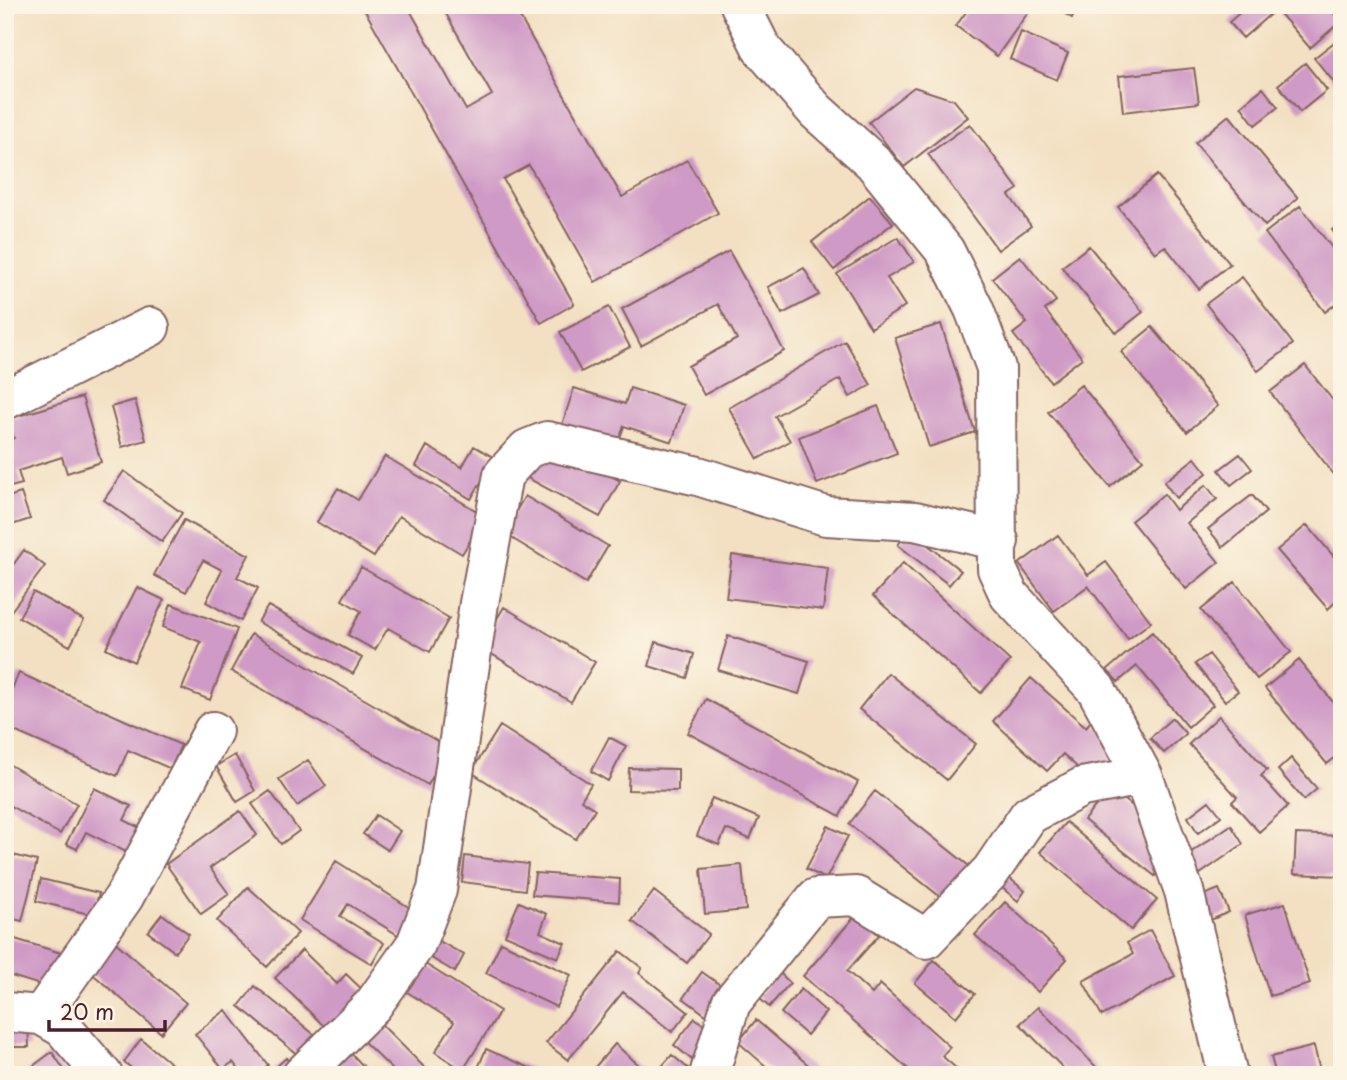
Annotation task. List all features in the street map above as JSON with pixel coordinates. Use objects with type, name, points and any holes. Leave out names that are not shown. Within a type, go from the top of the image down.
[{"type":"street","points":[[740,5],[762,49],[816,111],[873,162],[945,251],[968,298],[996,368],[999,541],[997,569],[1009,595],[1096,689],[1143,776],[1184,891],[1228,1075]]},
{"type":"street","points":[[5,400],[150,327]]},
{"type":"street","points":[[302,1075],[373,1005],[416,944],[437,890],[479,603],[503,475],[527,449],[547,441],[698,475],[826,516],[915,520],[999,541]]},
{"type":"street","points":[[103,1075],[63,1028],[23,1014],[124,897],[213,731]]},
{"type":"street","points":[[709,1075],[732,1003],[816,898],[856,896],[926,939],[991,871],[1028,815],[1082,787],[1143,776]]},
{"type":"building","points":[[407,5],[466,110],[492,95],[441,5],[513,5],[622,197],[687,160],[718,213],[595,282],[529,165],[503,179],[574,304],[541,323],[363,7]]},
{"type":"building","points":[[971,5],[1021,5],[1029,11],[997,56],[956,26]]},
{"type":"building","points":[[1079,5],[1072,18],[1054,7]]},
{"type":"building","points":[[1249,5],[1327,5],[1341,21],[1310,48],[1276,9],[1243,38],[1229,22]]},
{"type":"building","points":[[1021,32],[1068,53],[1057,80],[1010,59]]},
{"type":"building","points":[[1342,36],[1342,92],[1314,58]]},
{"type":"building","points":[[1305,63],[1327,90],[1300,112],[1278,85]]},
{"type":"building","points":[[1194,68],[1199,103],[1123,112],[1119,76]]},
{"type":"building","points":[[914,87],[954,100],[968,117],[904,167],[869,122]]},
{"type":"building","points":[[1263,88],[1278,107],[1255,125],[1241,106]]},
{"type":"building","points":[[1229,115],[1298,198],[1265,226],[1195,143]]},
{"type":"building","points":[[970,124],[1018,189],[1009,195],[1031,226],[998,250],[928,154]]},
{"type":"building","points":[[1157,175],[1230,264],[1199,289],[1165,246],[1155,253],[1118,207]]},
{"type":"building","points":[[870,196],[893,223],[834,270],[812,242]]},
{"type":"building","points":[[1300,206],[1342,261],[1342,299],[1325,312],[1265,233]]},
{"type":"building","points":[[1342,223],[1342,243],[1332,230]]},
{"type":"building","points":[[898,237],[914,262],[887,278],[905,306],[871,328],[837,274]]},
{"type":"building","points":[[1089,246],[1143,312],[1116,333],[1062,267]]},
{"type":"building","points":[[729,251],[784,351],[704,395],[688,366],[737,339],[718,304],[641,346],[622,309]]},
{"type":"building","points":[[1020,256],[1056,301],[1045,310],[1082,358],[1051,382],[1013,334],[1027,323],[992,278]]},
{"type":"building","points":[[804,268],[819,295],[782,314],[768,287]]},
{"type":"building","points":[[1242,277],[1293,344],[1258,371],[1206,304]]},
{"type":"building","points":[[609,307],[630,347],[581,372],[560,332]]},
{"type":"building","points":[[941,324],[975,432],[929,447],[895,338]]},
{"type":"building","points":[[1152,327],[1218,406],[1187,432],[1121,352]]},
{"type":"building","points":[[845,341],[871,385],[850,397],[840,379],[775,416],[790,441],[758,459],[729,408]]},
{"type":"building","points":[[1305,365],[1342,412],[1342,485],[1270,392]]},
{"type":"building","points":[[1081,385],[1143,460],[1110,487],[1048,412]]},
{"type":"building","points":[[574,388],[625,404],[630,388],[684,405],[672,442],[624,426],[616,449],[560,431]]},
{"type":"building","points":[[82,397],[101,462],[67,473],[62,457],[18,471],[22,484],[7,488],[5,440],[14,438],[8,419]]},
{"type":"building","points":[[135,400],[146,440],[122,447],[111,407]]},
{"type":"building","points":[[878,406],[897,453],[817,484],[799,437]]},
{"type":"building","points":[[427,446],[462,467],[474,446],[495,458],[471,499],[416,466]]},
{"type":"building","points":[[537,449],[583,460],[620,481],[600,517],[520,474]]},
{"type":"building","points":[[1240,454],[1252,469],[1231,485],[1219,470]]},
{"type":"building","points":[[385,456],[485,516],[462,554],[399,516],[374,557],[317,522],[338,488],[358,500]]},
{"type":"building","points":[[1195,458],[1207,473],[1176,498],[1164,482]]},
{"type":"building","points":[[124,471],[182,513],[162,542],[104,500]]},
{"type":"building","points":[[1206,485],[1217,499],[1187,523],[1219,562],[1186,589],[1131,521],[1164,494],[1176,510]]},
{"type":"building","points":[[21,493],[30,519],[12,525],[5,498]]},
{"type":"building","points":[[1252,495],[1266,512],[1223,547],[1208,529]]},
{"type":"building","points":[[525,496],[608,546],[586,583],[503,533]]},
{"type":"building","points":[[184,520],[249,555],[237,577],[258,588],[241,621],[206,602],[222,570],[203,560],[186,592],[154,575]]},
{"type":"building","points":[[1307,525],[1342,566],[1342,596],[1328,609],[1277,550]]},
{"type":"building","points":[[909,530],[961,571],[949,585],[898,545]]},
{"type":"building","points":[[1058,535],[1088,575],[1106,562],[1151,622],[1128,639],[1088,586],[1054,611],[1019,564]]},
{"type":"building","points":[[24,550],[45,566],[5,619],[5,576]]},
{"type":"building","points":[[732,555],[828,568],[823,610],[726,598]]},
{"type":"building","points":[[903,563],[1010,661],[981,693],[873,596]]},
{"type":"building","points":[[361,567],[449,618],[430,652],[388,628],[375,650],[348,635],[361,611],[342,600]]},
{"type":"building","points":[[1235,582],[1291,652],[1257,679],[1201,610]]},
{"type":"building","points":[[137,587],[164,600],[134,662],[106,648]]},
{"type":"building","points":[[33,592],[84,620],[70,646],[19,617]]},
{"type":"building","points":[[171,604],[237,629],[210,700],[182,689],[201,642],[163,627]]},
{"type":"building","points":[[268,606],[362,658],[353,674],[258,622]]},
{"type":"building","points":[[504,607],[595,662],[571,702],[480,647]]},
{"type":"building","points":[[1152,632],[1213,705],[1188,727],[1137,666],[1118,682],[1107,670]]},
{"type":"building","points":[[251,634],[449,748],[428,785],[231,671]]},
{"type":"building","points":[[728,636],[809,661],[799,694],[718,670]]},
{"type":"building","points":[[656,642],[694,654],[687,678],[649,666]]},
{"type":"building","points":[[1209,654],[1238,691],[1225,701],[1195,664]]},
{"type":"building","points":[[1299,660],[1342,713],[1342,752],[1327,764],[1265,688]]},
{"type":"building","points":[[19,673],[181,745],[171,769],[128,750],[117,776],[5,727],[5,704]]},
{"type":"building","points":[[888,673],[976,744],[947,780],[859,709]]},
{"type":"building","points":[[1031,678],[1086,727],[1091,721],[1122,749],[1093,782],[1063,754],[1047,771],[993,721]]},
{"type":"building","points":[[706,699],[858,782],[840,816],[688,733]]},
{"type":"building","points":[[1219,716],[1267,770],[1261,776],[1288,806],[1259,832],[1232,802],[1237,797],[1189,744]]},
{"type":"building","points":[[1172,718],[1186,734],[1164,753],[1150,738]]},
{"type":"building","points":[[500,726],[591,784],[581,800],[595,809],[576,839],[471,772]]},
{"type":"building","points":[[609,737],[626,746],[608,781],[591,771]]},
{"type":"building","points":[[235,755],[255,791],[237,802],[216,766]]},
{"type":"building","points":[[1291,758],[1317,789],[1304,800],[1278,770]]},
{"type":"building","points":[[308,760],[326,786],[297,806],[279,779]]},
{"type":"building","points":[[5,762],[77,804],[60,834],[5,803]]},
{"type":"building","points":[[629,768],[678,769],[678,791],[628,790]]},
{"type":"building","points":[[94,788],[131,806],[124,820],[142,829],[130,854],[86,832],[77,849],[66,844]]},
{"type":"building","points":[[1110,788],[1145,816],[1166,862],[1155,876],[1084,820]]},
{"type":"building","points":[[270,791],[299,831],[281,844],[252,804]]},
{"type":"building","points":[[875,791],[974,870],[948,903],[849,824]]},
{"type":"building","points":[[712,798],[759,818],[750,839],[726,829],[719,845],[697,836]]},
{"type":"building","points":[[1209,801],[1221,816],[1198,833],[1188,817]]},
{"type":"building","points":[[240,811],[257,835],[210,868],[229,894],[201,914],[166,864]]},
{"type":"building","points":[[376,815],[400,831],[388,850],[363,834]]},
{"type":"building","points":[[1066,822],[1157,900],[1131,930],[1040,852]]},
{"type":"building","points":[[1231,825],[1243,844],[1200,874],[1187,855]]},
{"type":"building","points":[[828,826],[848,836],[826,879],[806,869]]},
{"type":"building","points":[[1296,834],[1342,836],[1342,876],[1294,874]]},
{"type":"building","points":[[5,853],[37,861],[22,921],[5,917],[8,894],[5,894]]},
{"type":"building","points":[[465,856],[528,864],[525,890],[462,882]]},
{"type":"building","points":[[336,861],[421,915],[406,940],[348,904],[340,916],[384,943],[372,964],[300,920]]},
{"type":"building","points":[[742,865],[746,910],[705,914],[701,869]]},
{"type":"building","points":[[1002,872],[1025,891],[1018,901],[995,882]]},
{"type":"building","points":[[535,873],[620,879],[619,902],[532,895]]},
{"type":"building","points":[[41,879],[99,893],[93,915],[36,901]]},
{"type":"building","points":[[248,887],[298,933],[267,967],[217,921]]},
{"type":"building","points":[[1219,889],[1229,912],[1211,920],[1201,896]]},
{"type":"building","points":[[654,891],[709,934],[687,963],[632,921]]},
{"type":"building","points":[[519,902],[547,914],[540,932],[565,943],[558,958],[505,935]]},
{"type":"building","points":[[1005,902],[1067,959],[1038,992],[975,935]]},
{"type":"building","points":[[1285,903],[1310,984],[1270,996],[1245,915]]},
{"type":"building","points":[[162,914],[189,934],[175,952],[148,932]]},
{"type":"building","points":[[856,915],[879,935],[847,971],[872,994],[880,984],[950,1047],[942,1056],[964,1075],[915,1075],[803,976]]},
{"type":"building","points":[[1150,930],[1175,976],[1102,1016],[1083,981],[1133,954],[1127,943]]},
{"type":"building","points":[[106,934],[186,1003],[161,1033],[81,964]]},
{"type":"building","points":[[5,936],[61,953],[50,988],[5,974]]},
{"type":"building","points":[[430,936],[464,955],[455,972],[421,952]]},
{"type":"building","points":[[501,942],[571,975],[556,1007],[486,973]]},
{"type":"building","points":[[302,950],[337,984],[346,974],[369,996],[332,1034],[275,978]]},
{"type":"building","points":[[620,951],[642,968],[639,973],[688,1012],[672,1032],[623,992],[568,1060],[546,1043]]},
{"type":"building","points":[[934,960],[975,994],[956,1017],[915,983]]},
{"type":"building","points":[[422,962],[500,1011],[463,1070],[435,1052],[454,1022],[404,990]]},
{"type":"building","points":[[702,972],[726,989],[706,1015],[683,998]]},
{"type":"building","points":[[779,972],[790,983],[769,1007],[757,996]]},
{"type":"building","points":[[255,986],[322,1041],[305,1061],[239,1006]]},
{"type":"building","points":[[801,989],[826,1012],[807,1035],[781,1013]]},
{"type":"building","points":[[1038,1007],[1104,1075],[1070,1075],[1020,1024]]},
{"type":"building","points":[[226,1010],[268,1065],[256,1075],[243,1075],[233,1062],[223,1069],[195,1034]]},
{"type":"building","points":[[374,1017],[425,1068],[418,1075],[398,1075],[357,1035]]},
{"type":"building","points":[[695,1018],[718,1036],[696,1063],[674,1045]]},
{"type":"building","points":[[756,1020],[820,1075],[776,1075],[738,1042]]},
{"type":"building","points":[[5,1022],[28,1022],[29,1047],[5,1047]]},
{"type":"building","points":[[141,1039],[185,1075],[140,1075],[124,1062]]},
{"type":"building","points":[[615,1044],[650,1075],[588,1075]]},
{"type":"building","points":[[1314,1046],[1321,1075],[1276,1075],[1271,1057]]},
{"type":"building","points":[[345,1047],[372,1075],[336,1075],[326,1064]]},
{"type":"building","points":[[486,1049],[535,1070],[533,1075],[475,1075]]},
{"type":"building","points":[[52,1052],[68,1075],[21,1075]]},
{"type":"building","points":[[672,1055],[696,1075],[656,1073]]},
{"type":"building","points":[[286,1058],[298,1072],[295,1075],[267,1075]]}]
